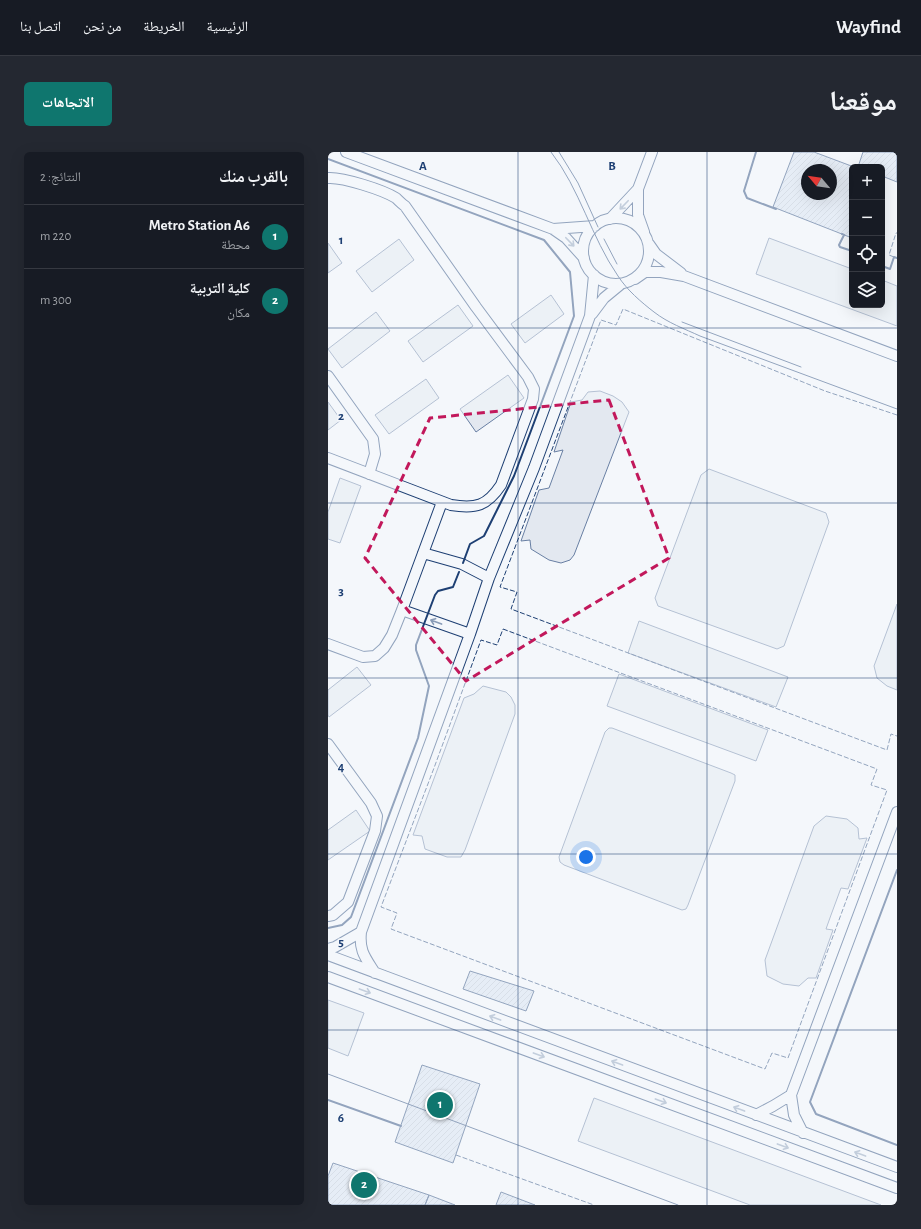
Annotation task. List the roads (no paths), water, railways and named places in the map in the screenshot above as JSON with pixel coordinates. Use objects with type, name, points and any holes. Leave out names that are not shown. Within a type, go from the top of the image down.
[{"type":"street","points":[[346,152],[553,229],[566,238],[584,258]]},
{"type":"street","points":[[635,278],[642,271],[647,262],[649,252],[646,238],[638,216],[638,189],[652,152]]},
{"type":"street","points":[[328,178],[342,179],[386,193],[396,198],[405,206],[476,307],[528,377],[534,389],[533,399],[502,484],[494,496],[485,503],[462,507],[442,502],[328,458]]},
{"type":"street","points":[[610,219],[638,189]]},
{"type":"street","points":[[621,284],[611,284],[602,281],[587,267],[584,258],[583,249],[589,232],[595,226],[610,219],[620,218],[638,226],[656,254],[666,264],[684,276]]},
{"type":"street","points":[[553,229],[595,226]]},
{"type":"street","points":[[590,316],[604,298],[621,284],[645,272],[661,272],[684,276],[897,356]]},
{"type":"street","points":[[375,973],[366,959],[360,944],[361,932],[489,578],[534,468],[590,316],[594,275]]},
{"type":"street","points":[[328,376],[373,439],[375,454],[368,474]]},
{"type":"street","points":[[328,644],[363,657],[375,656],[384,648],[402,610],[442,502]]},
{"type":"street","points":[[423,553],[459,570],[489,578]]},
{"type":"street","points":[[402,610],[470,634]]},
{"type":"street","points":[[328,744],[370,803],[377,816],[375,830],[348,902],[333,915],[328,916]]},
{"type":"street","points":[[803,1133],[794,1115],[791,1095],[897,812]]},
{"type":"street","points":[[328,949],[335,947],[361,932]]},
{"type":"street","points":[[328,955],[897,1167]]},
{"type":"street","points":[[328,977],[897,1188]]},
{"type":"street","points":[[756,1115],[791,1095]]},
{"type":"tram line","points":[[551,152],[570,182],[600,245],[618,276],[634,296],[659,316],[700,336],[897,409]]},
{"type":"tram line","points":[[559,152],[578,183],[598,227]]},
{"type":"tram line","points":[[604,239],[617,264]]},
{"type":"tram line","points":[[682,322],[801,367]]},
{"type":"tram line","points":[[328,1074],[678,1205]]},
{"type":"place","name":"Metro Station A6","points":[[440,1105]]},
{"type":"place","name":"كلية التربية","points":[[364,1185]]}]
